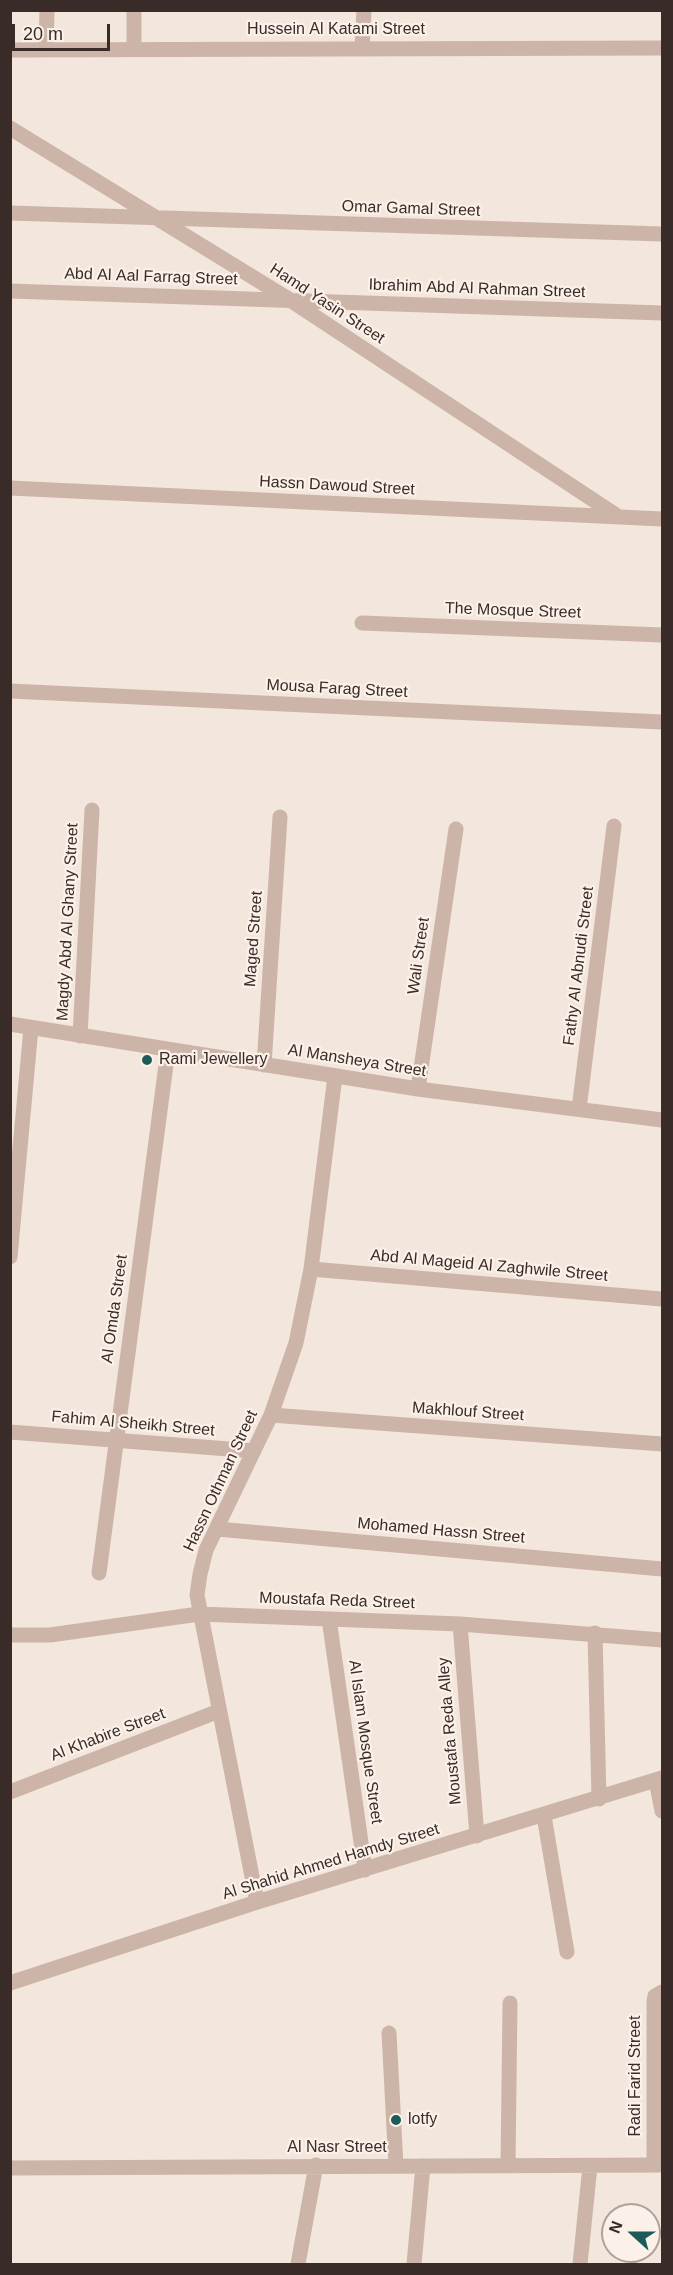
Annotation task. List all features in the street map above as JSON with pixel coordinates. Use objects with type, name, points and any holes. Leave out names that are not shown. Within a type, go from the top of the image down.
[{"type":"street","points":[[46,49],[47,10]]},
{"type":"street","points":[[134,10],[134,49]]},
{"type":"street","points":[[362,49],[364,10]]},
{"type":"street","name":"Hussein Al Katami Street","points":[[10,50],[663,48]]},
{"type":"street","name":"Hamd Yasin Street","points":[[10,128],[290,300],[619,517]]},
{"type":"street","name":"Omar Gamal Street","points":[[10,213],[663,234]]},
{"type":"street","name":"Abd Al Aal Farrag Street","points":[[10,291],[290,300]]},
{"type":"street","name":"Ibrahim Abd Al Rahman Street","points":[[290,300],[663,313]]},
{"type":"street","name":"Hassn Dawoud Street","points":[[10,488],[663,519]]},
{"type":"street","name":"The Mosque Street","points":[[362,623],[663,635]]},
{"type":"street","name":"Mousa Farag Street","points":[[10,691],[663,722]]},
{"type":"street","name":"Magdy Abd Al Ghany Street","points":[[80,1036],[92,810]]},
{"type":"street","name":"Maged Street","points":[[264,1065],[280,817]]},
{"type":"street","name":"Fathy Al Abnudi Street","points":[[579,1109],[614,826]]},
{"type":"street","name":"Wali Street","points":[[418,1089],[456,829]]},
{"type":"street","name":"Al Mansheya Street","points":[[10,1024],[418,1089],[663,1120]]},
{"type":"street","points":[[10,1257],[31,1028]]},
{"type":"street","name":"Al Omda Street","points":[[99,1573],[168,1050]]},
{"type":"street","name":"Hassn Othman Street","points":[[257,1902],[197,1595],[206,1550],[271,1415],[296,1343],[311,1269],[335,1076]]},
{"type":"street","name":"Abd Al Mageid Al Zaghwile Street","points":[[311,1269],[663,1299]]},
{"type":"street","name":"Makhlouf Street","points":[[271,1415],[663,1444]]},
{"type":"street","name":"Fahim Al Sheikh Street","points":[[10,1432],[254,1451]]},
{"type":"street","name":"Mohamed Hassn Street","points":[[217,1529],[663,1569]]},
{"type":"street","name":"Moustafa Reda Street","points":[[10,1635],[50,1635],[200,1614],[460,1624],[663,1640]]},
{"type":"street","name":"Al Islam Mosque Street","points":[[329,1619],[365,1870]]},
{"type":"street","name":"Moustafa Reda Alley","points":[[460,1624],[477,1836]]},
{"type":"street","points":[[595,1633],[599,1799]]},
{"type":"street","name":"Al Khabire Street","points":[[10,1792],[219,1712]]},
{"type":"street","points":[[660,1779],[663,1810]]},
{"type":"street","name":"Al Shahid Ahmed Hamdy Street","points":[[10,1983],[257,1902],[660,1779]]},
{"type":"street","points":[[544,1816],[567,1952]]},
{"type":"street","name":"Radi Farid Street","points":[[658,2165],[654,2001],[656,1996],[663,1992]]},
{"type":"street","points":[[508,2166],[510,2003]]},
{"type":"street","points":[[389,2033],[396,2166]]},
{"type":"street","points":[[298,2265],[316,2165]]},
{"type":"street","name":"Al Nasr Street","points":[[10,2168],[658,2165]]},
{"type":"street","points":[[414,2265],[423,2166]]},
{"type":"street","points":[[580,2265],[590,2166]]},
{"type":"place","name":"Rami Jewellery","points":[[147,1060]]},
{"type":"place","name":"lotfy","points":[[396,2120]]}]
